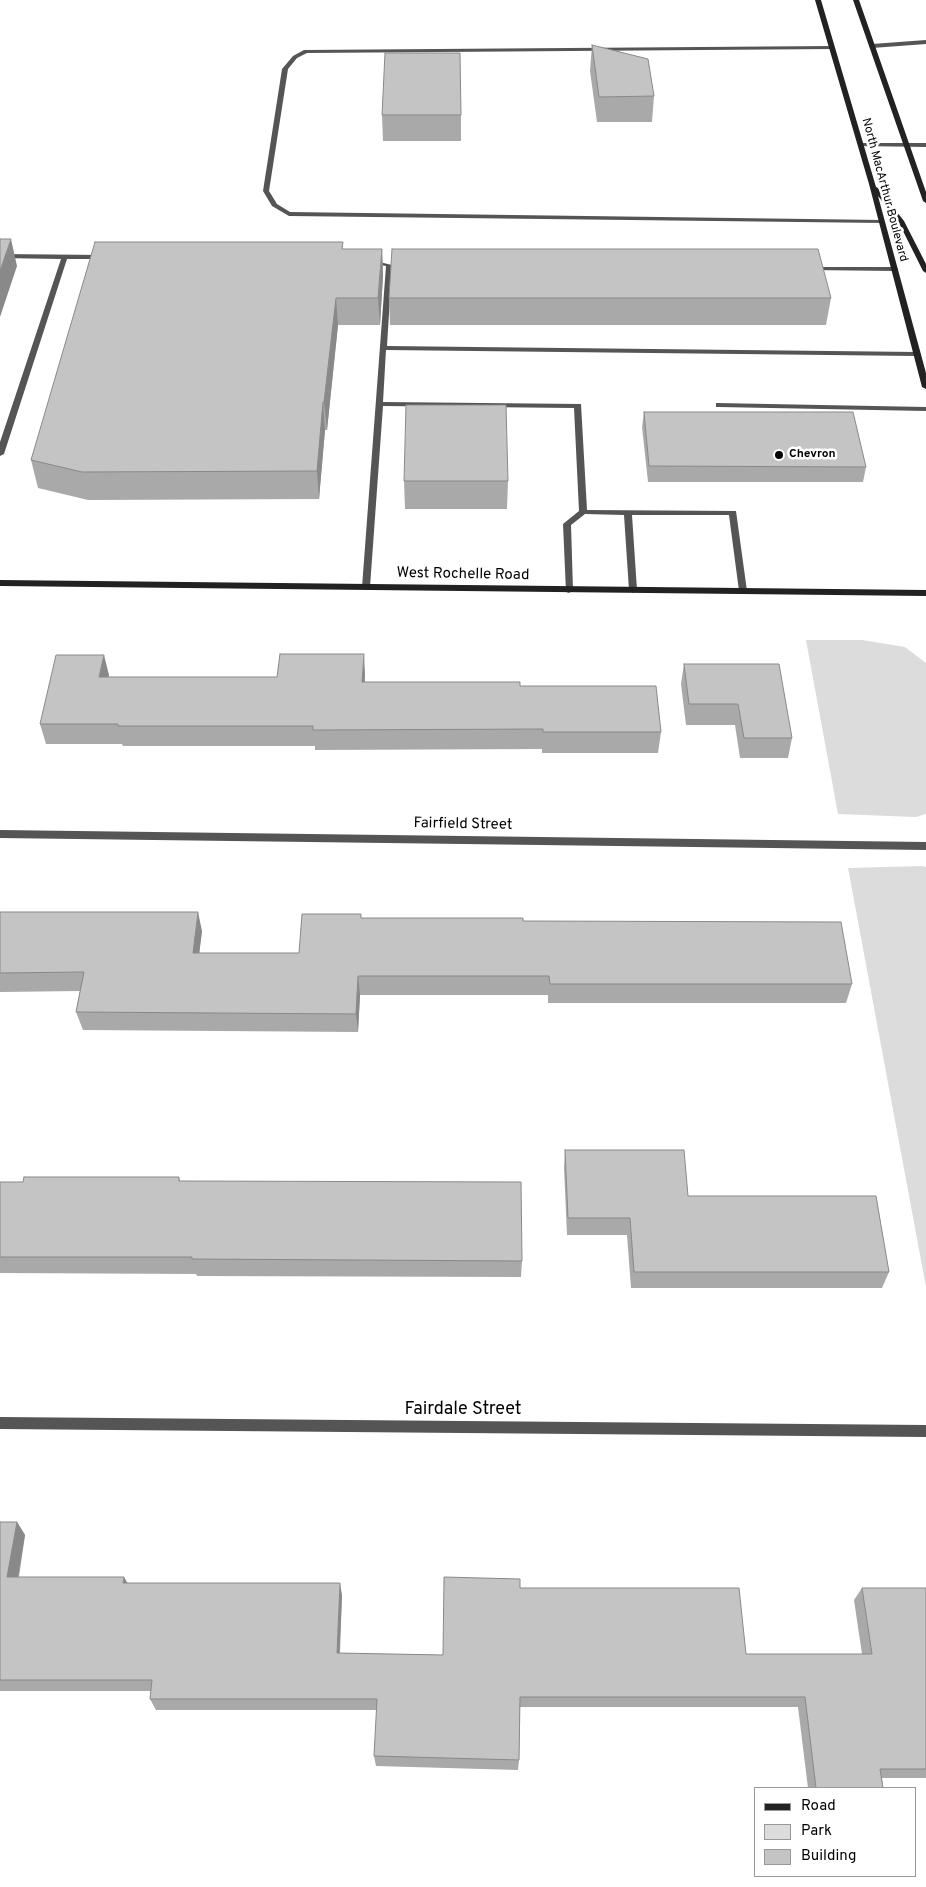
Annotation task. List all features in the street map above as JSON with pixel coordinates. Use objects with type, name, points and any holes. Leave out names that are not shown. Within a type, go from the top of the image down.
[{"type":"main road","name":"North MacArthur Boulevard","points":[[818,0],[872,184],[926,387]]},
{"type":"main road","points":[[856,0],[926,201]]},
{"type":"main road","points":[[872,184],[901,221],[926,272]]},
{"type":"main road","name":"West Rochelle Road","points":[[0,583],[926,593]]},
{"type":"street","points":[[872,46],[926,42]]},
{"type":"street","points":[[832,48],[306,51],[295,57],[285,69],[266,191],[274,205],[289,214],[882,222]]},
{"type":"street","points":[[861,145],[926,145]]},
{"type":"street","points":[[0,256],[115,257]]},
{"type":"street","points":[[0,454],[65,256]]},
{"type":"street","points":[[361,260],[399,265]]},
{"type":"street","points":[[366,588],[389,265]]},
{"type":"street","points":[[806,269],[895,270]]},
{"type":"street","points":[[384,348],[917,354]]},
{"type":"street","points":[[380,404],[578,406],[583,512]]},
{"type":"street","points":[[720,405],[926,409]]},
{"type":"street","points":[[569,590],[567,524],[583,512],[628,512],[733,513],[743,591]]},
{"type":"street","points":[[628,512],[633,590]]},
{"type":"street","name":"Fairfield Street","points":[[0,834],[926,846]]},
{"type":"street","name":"Fairdale Street","points":[[0,1424],[926,1431]]},
{"type":"green space","points":[[806,640],[862,640],[905,647],[926,663],[926,814],[916,817],[838,814]]},
{"type":"green space","points":[[926,867],[926,1287],[848,868]]},
{"type":"building","points":[[592,45],[648,59],[654,96],[599,97]]},
{"type":"building","points":[[385,53],[460,53],[461,115],[382,115]]},
{"type":"building","points":[[0,239],[11,239],[0,271]]},
{"type":"building","points":[[95,242],[343,242],[342,249],[382,249],[378,298],[336,298],[323,402],[317,471],[82,472],[31,460]]},
{"type":"building","points":[[392,249],[818,249],[831,298],[389,298]]},
{"type":"building","points":[[406,405],[506,405],[508,481],[404,481]]},
{"type":"building","points":[[644,412],[853,412],[866,467],[649,466]]},
{"type":"building","points":[[280,654],[364,654],[362,682],[520,682],[520,686],[656,686],[661,732],[543,732],[543,729],[313,730],[313,726],[40,724],[56,655],[104,655],[99,677],[277,677]]},
{"type":"building","points":[[684,664],[779,664],[792,738],[744,738],[738,704],[689,704]]},
{"type":"building","points":[[0,912],[198,912],[193,953],[299,953],[302,914],[361,914],[361,918],[523,918],[523,921],[841,922],[852,984],[550,984],[549,976],[358,976],[356,1014],[76,1012],[84,972],[0,973]]},
{"type":"building","points":[[565,1150],[684,1150],[688,1196],[876,1196],[889,1272],[634,1272],[630,1218],[568,1218]]},
{"type":"building","points":[[24,1177],[179,1177],[179,1181],[521,1182],[522,1261],[0,1257],[0,1182],[23,1182]]},
{"type":"building","points":[[0,1522],[17,1522],[7,1577],[124,1577],[123,1583],[340,1583],[337,1653],[443,1655],[444,1577],[520,1579],[520,1588],[739,1588],[746,1654],[872,1654],[862,1588],[926,1588],[926,1769],[880,1769],[883,1787],[816,1787],[805,1697],[520,1697],[519,1760],[374,1756],[377,1699],[150,1699],[152,1680],[0,1680]]},
{"type":"place","name":"Chevron","points":[[779,455]]}]
